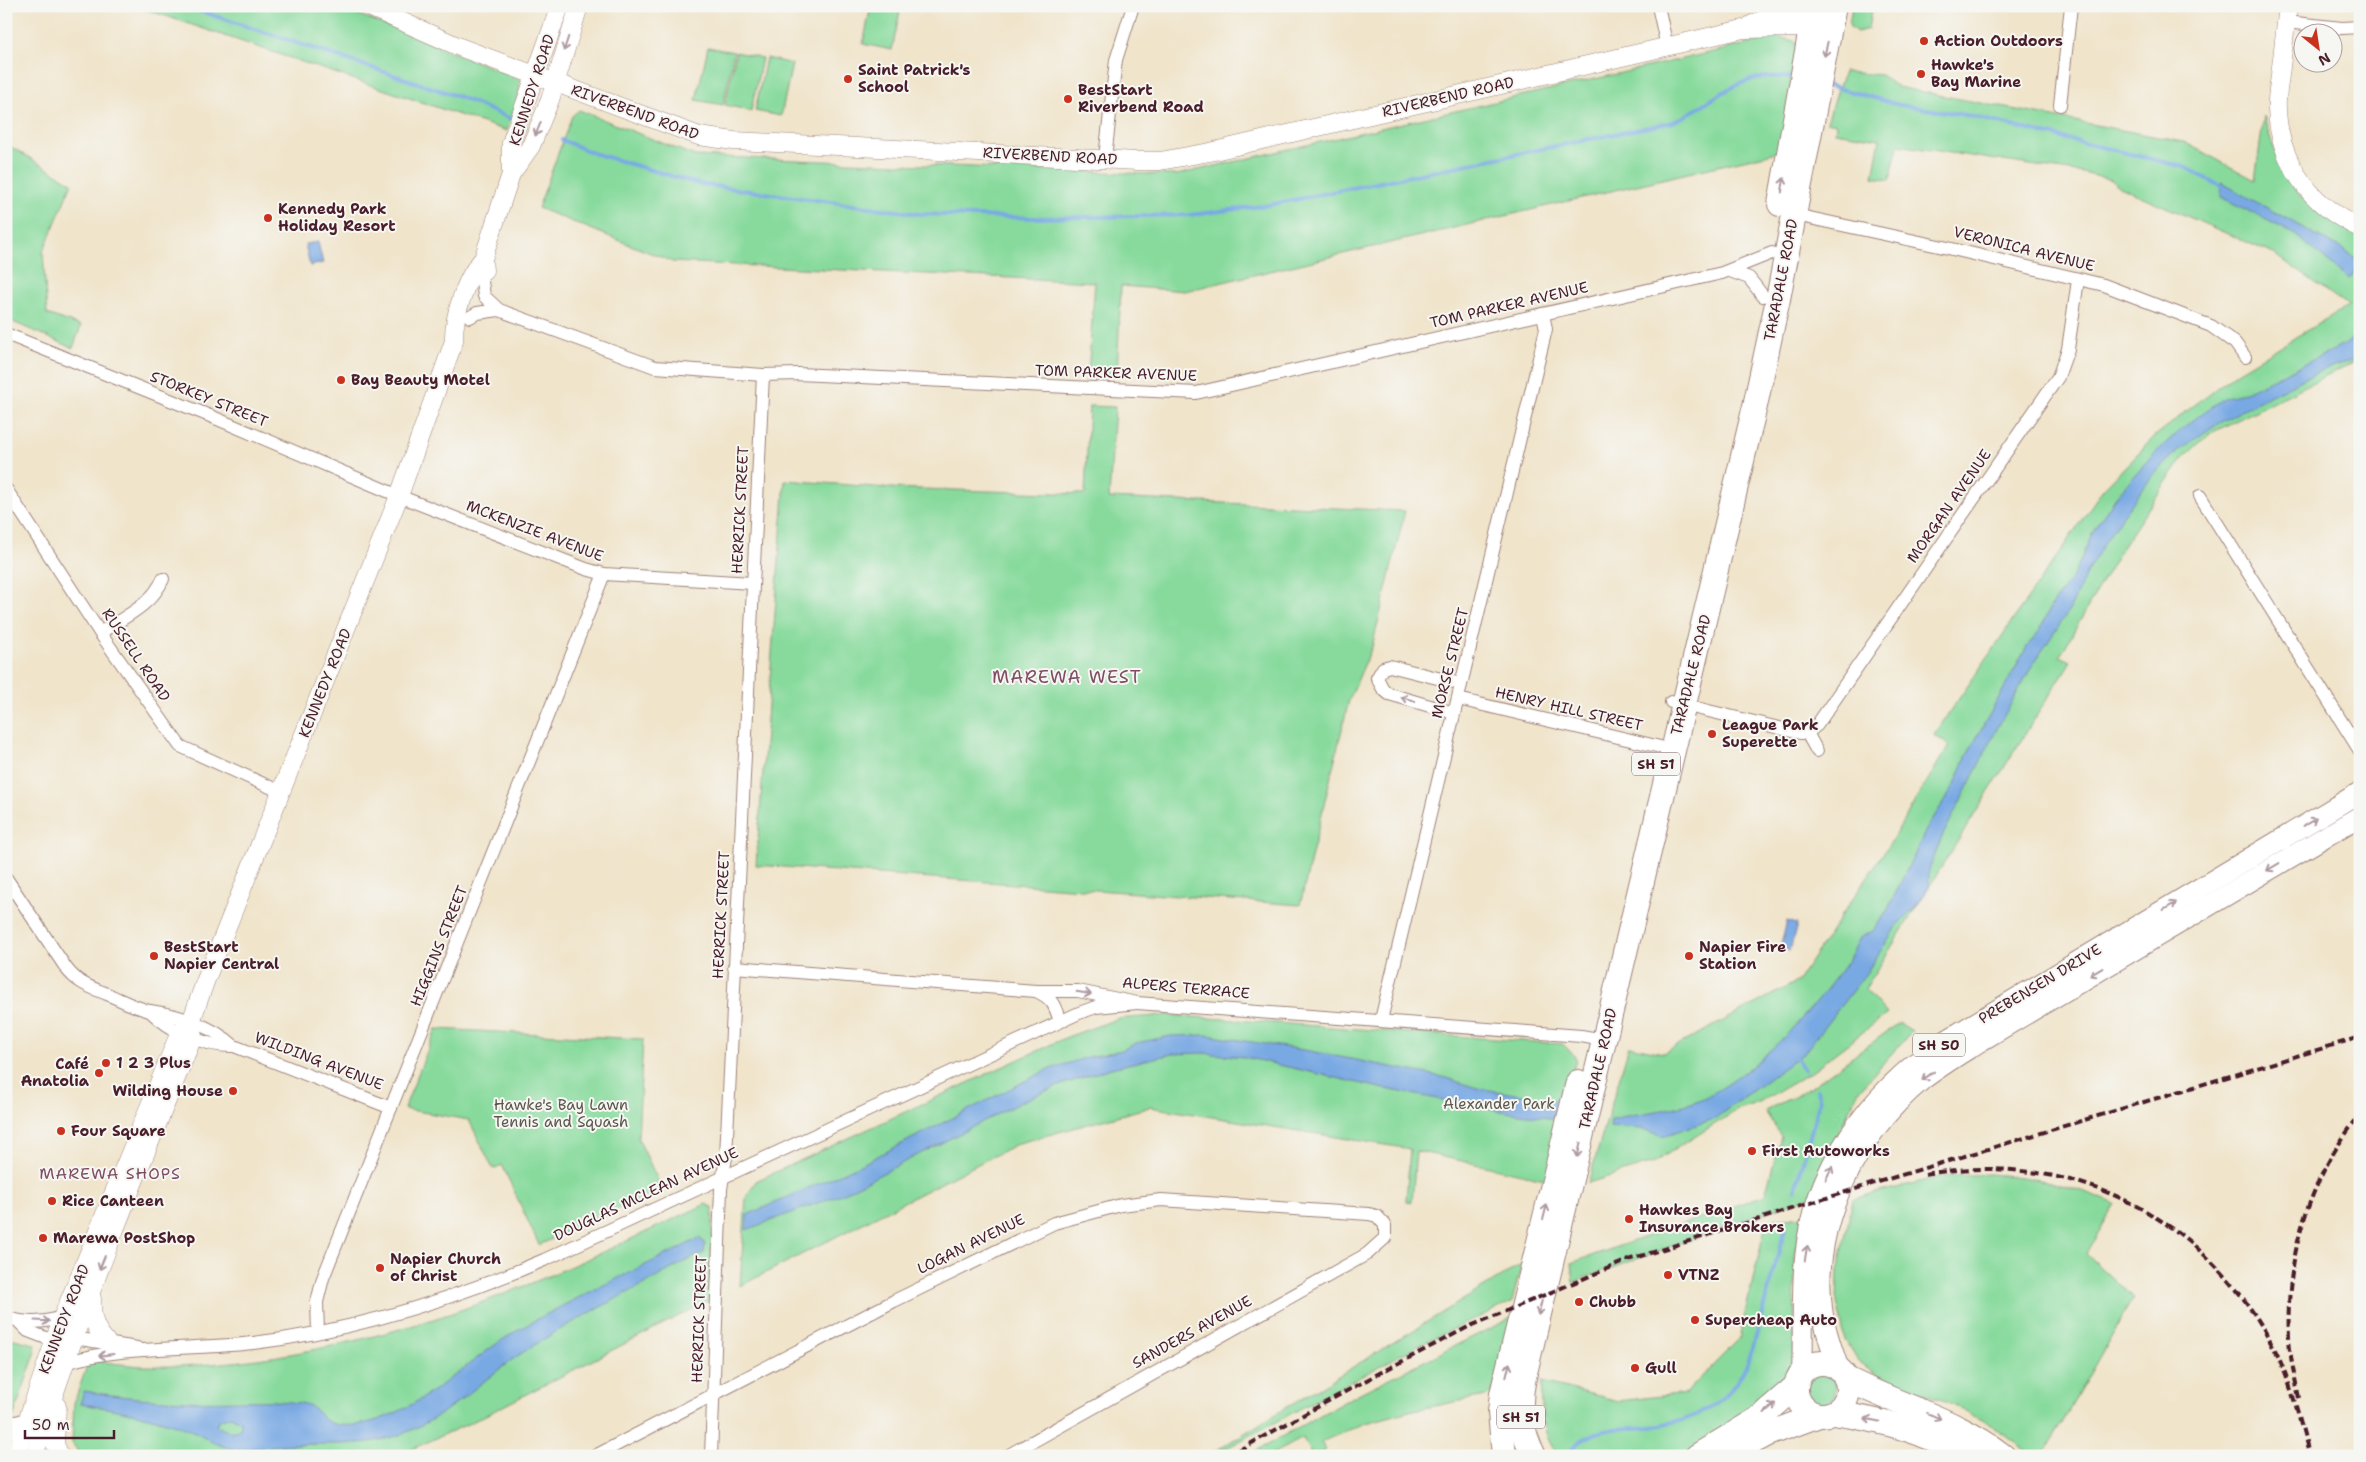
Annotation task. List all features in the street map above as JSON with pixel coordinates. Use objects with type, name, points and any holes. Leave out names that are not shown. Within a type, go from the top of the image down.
[{"type":"highway","name":"TARADALE ROAD","points":[[1677,704],[1755,406],[1778,299],[1786,213],[1823,14]]},
{"type":"highway","name":"TARADALE ROAD","points":[[1534,1456],[1524,1433],[1520,1414],[1520,1394],[1597,1038],[1677,704],[1743,400],[1772,253],[1786,213]]},
{"type":"highway","name":"TARADALE ROAD","points":[[1504,1456],[1500,1412],[1502,1394],[1558,1160],[1597,1038]]},
{"type":"highway","points":[[1697,1456],[1758,1419],[1815,1363],[1831,1364],[1842,1373],[1888,1399],[1921,1410],[1956,1426],[2003,1456]]},
{"type":"highway","name":"SH 50","points":[[1826,1414],[1844,1403],[1848,1396],[1842,1373]]},
{"type":"highway","name":"SH 50","points":[[1799,1379],[1799,1402],[1804,1408],[1826,1414],[1888,1423],[1911,1430],[1965,1456]]},
{"type":"highway","points":[[1727,1456],[1768,1434],[1826,1414]]},
{"type":"main road","name":"RIVERBEND ROAD","points":[[367,6],[462,48],[682,131],[718,139],[1146,161],[1180,158],[1743,29],[1802,28],[1823,14]]},
{"type":"main road","name":"KENNEDY ROAD","points":[[511,174],[511,143],[560,6]]},
{"type":"main road","name":"KENNEDY ROAD","points":[[454,341],[465,329],[470,317],[482,281],[483,259],[511,174],[530,146],[555,83],[579,6]]},
{"type":"main road","points":[[2287,14],[2276,108],[2281,142],[2294,172],[2318,201],[2345,221],[2360,228]]},
{"type":"main road","name":"KENNEDY ROAD","points":[[34,1456],[74,1338],[188,1030],[399,496],[454,341],[454,326],[473,269],[483,259]]},
{"type":"main road","name":"PREBENSEN DRIVE","points":[[1799,1379],[1805,1256],[1817,1201],[1830,1170],[1853,1128],[1885,1089],[1916,1061],[1942,1043],[2360,792]]},
{"type":"main road","name":"PREBENSEN DRIVE","points":[[1842,1373],[1822,1309],[1823,1260],[1829,1224],[1849,1170],[1866,1143],[1900,1100],[1923,1080],[1980,1042],[2360,816]]},
{"type":"main road","name":"KENNEDY ROAD","points":[[15,1456],[16,1426],[188,1030]]},
{"type":"main road","points":[[94,1285],[91,1309],[94,1323],[106,1342]]},
{"type":"main road","points":[[58,1383],[55,1444],[60,1456]]},
{"type":"street","points":[[1104,158],[1116,60],[1134,6]]},
{"type":"street","points":[[1658,6],[1667,47]]},
{"type":"street","points":[[2060,105],[2071,6]]},
{"type":"street","points":[[2287,14],[2342,28],[2360,27]]},
{"type":"street","name":"VERONICA AVENUE","points":[[1786,213],[1948,248],[2104,285],[2211,326],[2235,343],[2246,357]]},
{"type":"street","name":"TOM PARKER AVENUE","points":[[498,310],[654,367],[763,375],[798,374],[1196,393],[1730,271],[1772,253]]},
{"type":"street","points":[[1730,271],[1749,278],[1763,296]]},
{"type":"street","name":"MORGAN AVENUE","points":[[1807,733],[1817,726],[2058,377],[2068,349],[2078,280]]},
{"type":"street","points":[[482,281],[484,296],[498,310]]},
{"type":"street","points":[[470,317],[477,313],[498,310]]},
{"type":"street","name":"MORSE STREET","points":[[1381,1020],[1546,329],[1542,314]]},
{"type":"street","name":"STORKEY STREET","points":[[6,334],[215,418],[399,496]]},
{"type":"street","name":"HERRICK STREET","points":[[711,1456],[712,1395],[723,1176],[726,1157],[763,375]]},
{"type":"street","name":"RUSSELL ROAD","points":[[6,489],[100,633],[180,746],[281,792]]},
{"type":"street","name":"MCKENZIE AVENUE","points":[[399,496],[564,561],[604,574],[752,583]]},
{"type":"street","points":[[2200,496],[2360,751]]},
{"type":"street","name":"HIGGINS STREET","points":[[318,1332],[317,1302],[323,1278],[604,574]]},
{"type":"street","points":[[100,633],[147,603],[157,593],[163,579]]},
{"type":"street","points":[[1454,713],[1389,694],[1383,689],[1377,678],[1383,668],[1390,666],[1461,684]]},
{"type":"street","name":"HENRY HILL STREET","points":[[1458,699],[1667,749]]},
{"type":"street","points":[[1677,704],[1807,733],[1817,751]]},
{"type":"street","name":"WILDING AVENUE","points":[[6,878],[76,981],[150,1010],[159,1020],[188,1030],[226,1038],[234,1046],[392,1108]]},
{"type":"street","name":"ALPERS TERRACE","points":[[734,967],[1036,990],[1078,991],[1137,1003],[1381,1020],[1597,1038]]},
{"type":"street","points":[[1036,990],[1049,997],[1054,1004],[1060,1021]]},
{"type":"street","name":"DOUGLAS MCLEAN AVENUE","points":[[65,1363],[78,1358],[149,1350],[232,1346],[318,1332],[399,1313],[492,1282],[1060,1021],[1096,1007],[1137,1003]]},
{"type":"street","name":"LOGAN AVENUE","points":[[595,1456],[1042,1227],[1121,1204],[1161,1200],[1369,1214],[1380,1218],[1386,1225],[1387,1232]]},
{"type":"street","name":"SANDERS AVENUE","points":[[1007,1456],[1367,1254],[1382,1243],[1387,1232]]},
{"type":"street","name":"DOUGLAS MCLEAN AVENUE","points":[[6,1318],[19,1322],[50,1322],[63,1316]]},
{"type":"street","name":"DOUGLAS MCLEAN AVENUE","points":[[19,1322],[28,1331],[54,1340],[74,1338],[149,1350]]},
{"type":"green space","points":[[136,6],[337,6],[520,79],[519,94],[507,131]]},
{"type":"green space","points":[[871,6],[901,6],[892,50],[863,44]]},
{"type":"green space","points":[[1852,6],[1872,6],[1868,29],[1857,32],[1849,26]]},
{"type":"green space","points":[[1778,37],[1794,41],[1800,51],[1782,151],[1185,291],[1121,286],[1117,375],[1088,373],[1095,282],[673,262],[538,208],[572,116],[579,110],[695,156],[1176,175]]},
{"type":"green space","points":[[708,47],[734,52],[723,105],[696,100]]},
{"type":"green space","points":[[736,52],[762,58],[751,111],[725,105]]},
{"type":"green space","points":[[766,58],[792,64],[781,116],[755,111]]},
{"type":"green space","points":[[1844,72],[1881,75],[1897,87],[2184,142],[2255,180],[2264,116],[2281,166],[2294,188],[2312,208],[2323,216],[2360,235],[2360,359],[2209,434],[2181,460],[2119,552],[2060,656],[2071,661],[1865,989],[1887,1014],[1805,1076],[1759,1102],[1739,1109],[1653,1163],[1588,1183],[1629,1046],[1663,1053],[1798,981],[1890,843],[1949,745],[1934,735],[2103,489],[2155,436],[2237,372],[2348,306],[2276,255],[2120,187],[2112,180],[2083,173],[1898,145],[1890,180],[1873,177],[1880,139],[1835,132],[1836,124],[1827,122]]},
{"type":"green space","points":[[6,144],[72,183],[43,252],[47,314],[81,326],[73,348],[6,319]]},
{"type":"green space","points":[[1089,406],[1115,407],[1109,498],[1405,511],[1372,647],[1349,700],[1300,905],[756,865],[785,480],[888,488],[1085,494]]},
{"type":"green space","name":"Alexander Park","points":[[1167,1015],[1563,1044],[1576,1058],[1549,1180],[1416,1151],[1412,1202],[1406,1201],[1410,1149],[1150,1107],[1019,1143],[740,1286],[746,1197],[756,1181],[1067,1037],[1117,1019]]},
{"type":"green space","points":[[1899,1023],[1912,1031],[1859,1090],[1834,1142],[1814,1195],[1573,1282],[1571,1263],[1765,1195],[1781,1136],[1765,1111],[1810,1088]]},
{"type":"green space","name":"Hawke's Bay Lawn Tennis and Squash","points":[[436,1029],[643,1039],[638,1138],[662,1189],[539,1245],[502,1165],[493,1169],[469,1120],[404,1109]]},
{"type":"green space","points":[[1989,1174],[2023,1177],[2053,1183],[2115,1204],[2086,1254],[2133,1298],[2043,1456],[2033,1456],[1991,1424],[1942,1399],[1877,1375],[1858,1362],[1845,1340],[1837,1302],[1838,1271],[1853,1199],[1938,1177]]},
{"type":"green space","points":[[706,1204],[713,1208],[710,1300],[470,1423],[403,1453],[389,1456],[82,1456],[72,1443],[74,1403],[89,1360],[142,1366],[218,1364],[297,1353],[376,1336],[482,1303],[579,1263]]},
{"type":"green space","points":[[1803,1216],[1795,1257],[1794,1353],[1791,1365],[1776,1392],[1684,1456],[1559,1456],[1545,1430],[1542,1411],[1542,1382],[1619,1401],[1686,1393],[1739,1339],[1767,1220]]},
{"type":"green space","points":[[1522,1264],[1512,1302],[1421,1344],[1212,1456],[1207,1456]]},
{"type":"green space","points":[[1517,1315],[1491,1395],[1409,1411],[1363,1424],[1321,1442],[1326,1450],[1317,1456],[1312,1456],[1303,1438],[1269,1456],[1247,1456],[1358,1394]]},
{"type":"green space","points":[[6,1337],[34,1344],[36,1351],[12,1420],[6,1420]]},
{"type":"green space","points":[[1821,1374],[1832,1378],[1836,1389],[1832,1400],[1821,1404],[1810,1400],[1806,1389],[1810,1378]]},
{"type":"water","points":[[2222,183],[2345,251],[2360,261],[2360,266],[2349,279],[2294,234],[2221,197]]},
{"type":"water","points":[[318,242],[323,263],[310,266],[305,244]]},
{"type":"water","points":[[2360,331],[2360,356],[2322,370],[2212,427],[2178,451],[2154,474],[2113,529],[2087,572],[2070,609],[2032,666],[1999,725],[1942,837],[1929,870],[1929,888],[1915,908],[1896,927],[1867,972],[1804,1053],[1714,1119],[1663,1136],[1643,1129],[1610,1127],[1611,1120],[1680,1106],[1699,1100],[1719,1090],[1759,1060],[1798,1023],[1831,984],[1846,963],[1861,936],[1873,931],[1887,911],[1927,828],[1955,784],[1966,757],[2028,645],[2041,629],[2048,611],[2075,573],[2094,529],[2119,493],[2159,449],[2191,421],[2226,397],[2243,393],[2346,344]]},
{"type":"water","points":[[1787,921],[1797,924],[1790,951],[1780,948]]},
{"type":"water","points":[[1206,1035],[1304,1050],[1443,1077],[1477,1088],[1561,1101],[1565,1107],[1557,1119],[1512,1113],[1385,1089],[1244,1057],[1203,1053],[1172,1054],[1111,1068],[1058,1086],[1025,1100],[844,1193],[746,1230],[747,1215],[856,1167],[1047,1070],[1085,1058],[1122,1050],[1136,1043],[1171,1036]]},
{"type":"water","points":[[700,1238],[705,1244],[704,1253],[684,1262],[551,1335],[519,1355],[437,1416],[407,1432],[392,1437],[360,1443],[296,1444],[235,1449],[217,1444],[196,1432],[150,1417],[80,1404],[84,1391],[123,1397],[163,1400],[285,1402],[307,1405],[323,1418],[338,1425],[367,1423],[388,1416],[427,1395],[518,1330],[585,1294]],"holes":[[[231,1416],[241,1422],[240,1429],[233,1431],[224,1430],[216,1425],[219,1420]]]},
{"type":"waterway","points":[[185,6],[460,97],[511,119]]},
{"type":"waterway","points":[[562,140],[593,153],[699,184],[920,214],[1035,218],[1190,215],[1269,205],[1673,122],[1730,88],[1742,83],[1767,77],[1795,78]]},
{"type":"waterway","points":[[1826,85],[1900,105],[1966,115],[2185,167],[2224,188]]},
{"type":"waterway","points":[[1795,1056],[1804,1070]]},
{"type":"waterway","points":[[1795,1190],[1820,1100],[1817,1090]]},
{"type":"waterway","points":[[1565,1456],[1581,1441],[1599,1432],[1612,1429],[1649,1427],[1684,1420],[1699,1414],[1726,1395],[1745,1368],[1752,1351],[1785,1228]]},
{"type":"railway","points":[[1228,1456],[1468,1327],[1628,1260],[1865,1186],[2360,1037]]},
{"type":"railway","points":[[2299,1398],[2289,1337],[2291,1278],[2296,1249],[2314,1192],[2342,1139],[2360,1115]]},
{"type":"railway","points":[[1925,1174],[1978,1169],[2030,1172],[2079,1183],[2126,1201],[2169,1226],[2208,1258],[2242,1297],[2271,1342],[2289,1383],[2310,1456]]},
{"type":"place","name":"Action Outdoors","points":[[1924,41]]},
{"type":"place","name":"Hawke's Bay Marine","points":[[1921,74]]},
{"type":"place","name":"Saint Patrick's School","points":[[848,79]]},
{"type":"place","name":"BestStart Riverbend Road","points":[[1068,99]]},
{"type":"place","name":"Kennedy Park Holiday Resort","points":[[268,218]]},
{"type":"place","name":"Bay Beauty Motel","points":[[341,380]]},
{"type":"place","name":"League Park Superette","points":[[1712,734]]},
{"type":"place","name":"BestStart Napier Central","points":[[154,956]]},
{"type":"place","name":"Napier Fire Station","points":[[1689,956]]},
{"type":"place","name":"1 2 3 Plus","points":[[106,1063]]},
{"type":"place","name":"Café Anatolia","points":[[99,1073]]},
{"type":"place","name":"Wilding House","points":[[233,1091]]},
{"type":"place","name":"Four Square","points":[[61,1131]]},
{"type":"place","name":"First Autoworks","points":[[1752,1151]]},
{"type":"place","name":"Rice Canteen","points":[[52,1201]]},
{"type":"place","name":"Hawkes Bay Insurance Brokers","points":[[1629,1219]]},
{"type":"place","name":"Marewa PostShop","points":[[43,1238]]},
{"type":"place","name":"Napier Church of Christ","points":[[380,1268]]},
{"type":"place","name":"VTNZ","points":[[1668,1275]]},
{"type":"place","name":"Chubb","points":[[1579,1302]]},
{"type":"place","name":"Supercheap Auto","points":[[1695,1320]]},
{"type":"place","name":"Gull","points":[[1635,1368]]},
{"type":"district","name":"MAREWA WEST","points":[[1067,677]]},
{"type":"district","name":"MAREWA SHOPS","points":[[110,1173]]}]
